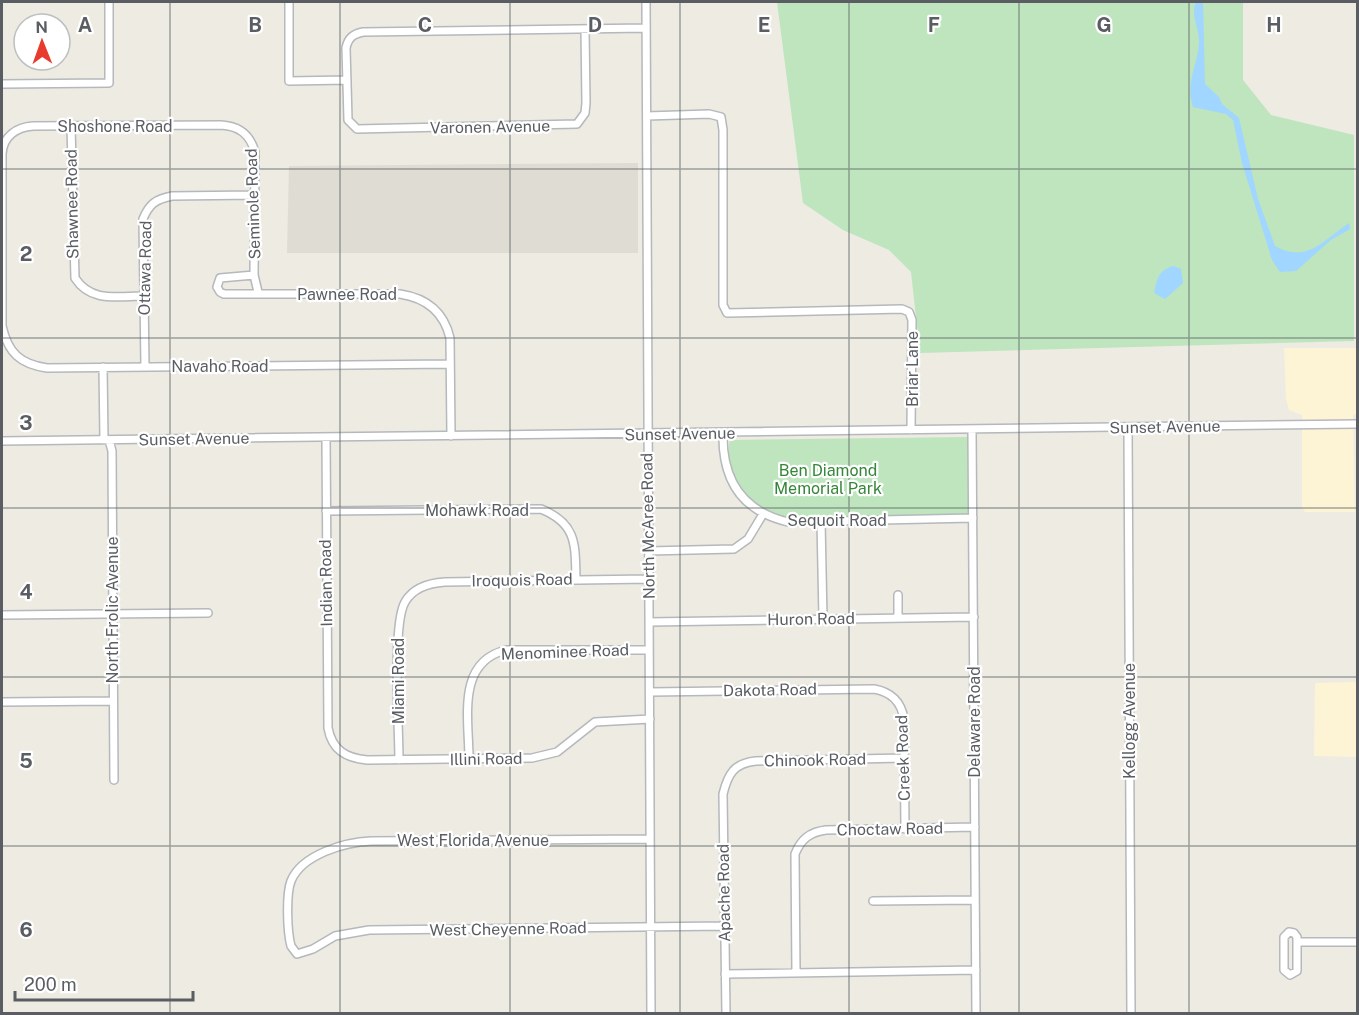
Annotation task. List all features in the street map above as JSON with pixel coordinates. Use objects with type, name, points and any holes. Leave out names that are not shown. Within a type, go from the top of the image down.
[{"type":"street","points":[[2,84],[109,83],[109,2]]},
{"type":"street","points":[[289,2],[289,81],[347,80]]},
{"type":"street","name":"North McAree Road","points":[[646,2],[651,1014]]},
{"type":"street","name":"Varonen Avenue","points":[[585,28],[585,113],[577,124],[572,126],[357,129],[348,120],[348,41],[356,34],[585,28],[646,28]]},
{"type":"street","name":"Briar Lane","points":[[647,116],[716,114],[723,122],[723,305],[727,312],[907,310],[912,320],[911,430]]},
{"type":"street","name":"Shawnee Road","points":[[71,126],[75,278],[80,286],[93,295],[144,296]]},
{"type":"street","name":"Shoshone Road","points":[[2,204],[2,154],[10,135],[24,127],[230,126]]},
{"type":"street","name":"Seminole Road","points":[[230,126],[246,134],[252,142],[255,195],[254,275],[258,292]]},
{"type":"street","name":"Ottawa Road","points":[[145,367],[143,219],[153,202],[172,196],[255,195]]},
{"type":"street","name":"Navaho Road","points":[[2,204],[4,336],[14,355],[28,364],[47,368],[450,364]]},
{"type":"street","name":"Pawnee Road","points":[[254,275],[220,278],[217,287],[224,294],[258,292],[413,296],[433,307],[447,327],[450,364]]},
{"type":"street","points":[[450,364],[451,436]]},
{"type":"street","name":"North Frolic Avenue","points":[[103,367],[107,440],[111,451],[114,780]]},
{"type":"street","name":"Sunset Avenue","points":[[2,441],[723,434],[1358,424]]},
{"type":"street","name":"Kellogg Avenue","points":[[1128,428],[1131,1014]]},
{"type":"street","name":"Delaware Road","points":[[972,430],[976,1014]]},
{"type":"street","points":[[723,434],[722,452],[728,478],[745,499],[763,514]]},
{"type":"street","name":"Indian Road","points":[[326,438],[327,728]]},
{"type":"street","name":"Mohawk Road","points":[[326,511],[541,509],[558,518],[571,533],[575,542],[576,580]]},
{"type":"street","name":"Sequoit Road","points":[[648,551],[734,549],[748,539],[763,514],[788,522],[973,518]]},
{"type":"street","points":[[821,521],[823,619]]},
{"type":"street","name":"Iroquois Road","points":[[404,604],[418,589],[431,583],[649,579]]},
{"type":"street","points":[[898,595],[898,618]]},
{"type":"street","name":"Miami Road","points":[[399,760],[398,619],[404,604]]},
{"type":"street","points":[[2,615],[208,613]]},
{"type":"street","name":"Huron Road","points":[[650,622],[974,617]]},
{"type":"street","name":"Menominee Road","points":[[469,759],[470,682],[483,660],[493,653],[506,650],[649,650]]},
{"type":"street","name":"Dakota Road","points":[[650,692],[874,689],[888,693]]},
{"type":"street","name":"Creek Road","points":[[888,693],[903,711],[905,829]]},
{"type":"street","points":[[2,702],[112,701]]},
{"type":"street","name":"Illini Road","points":[[327,728],[333,743],[348,757],[399,760],[544,757],[557,752],[595,722],[650,719]]},
{"type":"street","name":"Chinook Road","points":[[729,772],[747,762],[904,758]]},
{"type":"street","name":"Apache Road","points":[[726,1014],[723,794],[729,772]]},
{"type":"street","name":"Choctaw Road","points":[[796,973],[795,854],[799,844],[806,837],[826,830],[975,827]]},
{"type":"street","name":"West Florida Avenue","points":[[297,954],[292,949],[289,938],[289,890],[295,874],[328,850],[359,842],[650,839]]},
{"type":"street","points":[[873,901],[975,900]]},
{"type":"street","name":"West Cheyenne Road","points":[[297,954],[313,950],[335,936],[369,930],[725,926]]},
{"type":"street","points":[[1289,932],[1294,933],[1297,942],[1297,971],[1290,975],[1284,970],[1284,937],[1289,932]]},
{"type":"street","points":[[1297,942],[1358,942]]},
{"type":"street","points":[[725,974],[976,970]]},
{"type":"shaded area","points":[[638,163],[638,253],[287,253],[289,166]]},
{"type":"shaded area","points":[[1284,348],[1357,348],[1357,414],[1353,415],[1355,512],[1305,512],[1302,507],[1302,415],[1289,410],[1286,399]]},
{"type":"shaded area","points":[[1357,682],[1357,757],[1314,756],[1315,683]]},
{"type":"green space","points":[[777,2],[1243,2],[1243,80],[1271,115],[1354,135],[1354,341],[920,353],[911,272],[889,250],[843,230],[803,203]]},
{"type":"green space","name":"Ben Diamond Memorial Park","points":[[968,437],[968,515],[807,520],[785,518],[762,508],[742,490],[730,466],[728,453],[730,440]]},
{"type":"water","points":[[1196,2],[1203,2],[1205,84],[1219,97],[1222,104],[1239,118],[1258,199],[1275,246],[1287,251],[1306,251],[1315,248],[1349,223],[1350,229],[1331,240],[1296,271],[1280,272],[1272,260],[1242,163],[1233,120],[1226,114],[1193,107],[1190,91],[1199,44],[1194,12]]},
{"type":"water","points":[[1174,266],[1181,269],[1183,283],[1165,299],[1154,293],[1156,283],[1162,272]]}]
